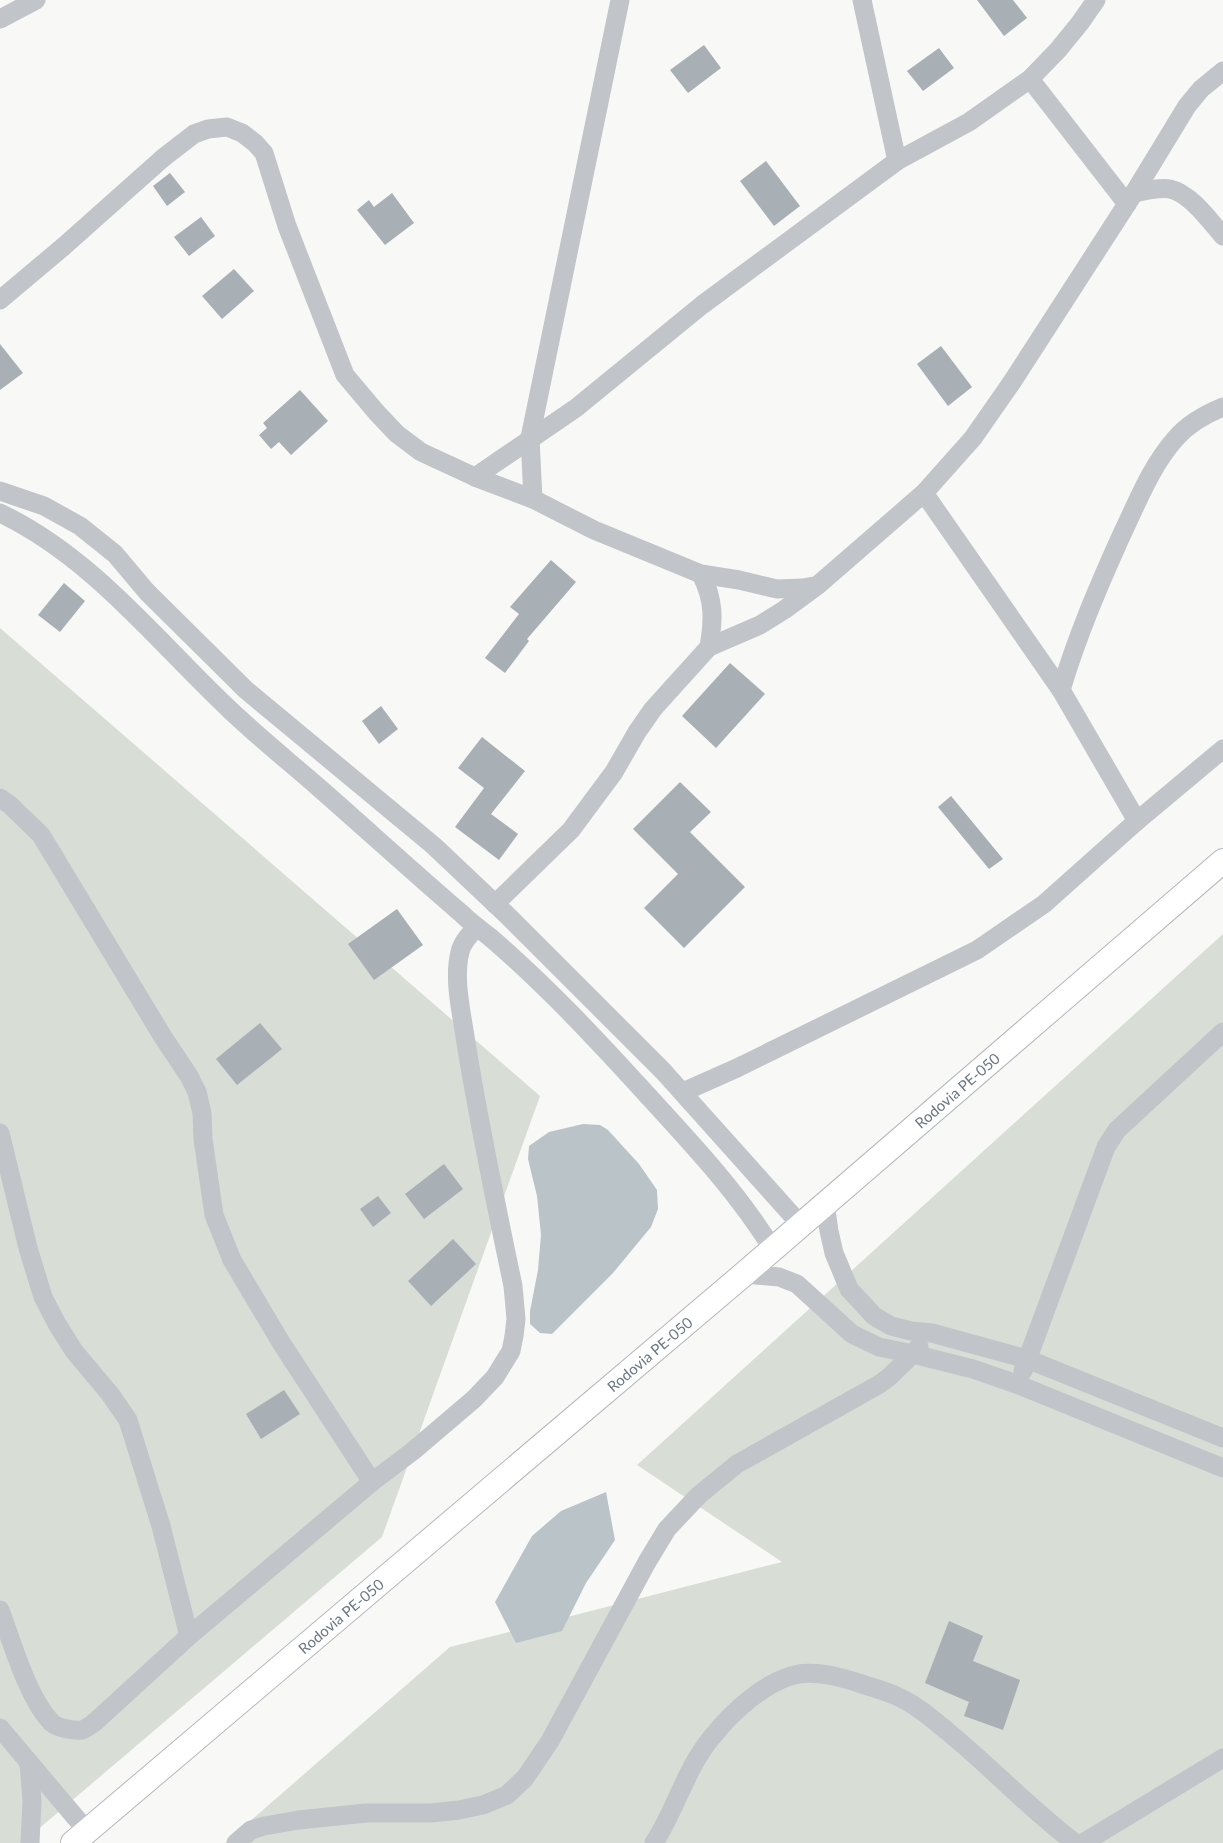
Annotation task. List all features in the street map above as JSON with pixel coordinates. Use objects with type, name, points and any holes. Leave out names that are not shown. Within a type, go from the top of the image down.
[{"type":"main road","name":"Rodovia PE-050","points":[[80,1837],[744,1274],[1223,861]]},
{"type":"street","points":[[0,19],[36,0]]},
{"type":"street","points":[[533,499],[530,438],[620,0]]},
{"type":"street","points":[[862,0],[897,161]]},
{"type":"street","points":[[474,477],[576,408],[702,305],[897,161],[969,122],[1030,79],[1075,30],[1096,0]]},
{"type":"street","points":[[0,1610],[39,1704],[54,1724],[68,1729],[83,1730],[95,1722],[189,1636],[372,1482],[412,1451],[495,1377],[511,1350],[516,1319],[513,1286],[472,1084],[458,988],[460,951],[466,939],[495,904],[571,830],[614,772],[653,709],[710,647],[760,625],[818,585],[924,493],[973,438],[1017,374],[1187,106],[1201,89],[1223,71]]},
{"type":"street","points":[[1030,79],[1130,198]]},
{"type":"street","points":[[0,300],[163,158],[194,134],[208,128],[227,127],[242,133],[255,143],[264,154],[287,226],[345,374],[359,394],[397,434],[421,452],[474,477],[533,499],[594,530],[702,574],[777,588],[802,588],[818,585]]},
{"type":"street","points":[[1130,198],[1160,188],[1171,189],[1192,202],[1223,236]]},
{"type":"street","points":[[1061,690],[1068,665],[1101,581],[1149,476],[1177,437],[1192,424],[1223,407]]},
{"type":"street","points":[[0,491],[51,510],[80,526],[115,554],[147,592],[246,690],[434,846],[495,904],[683,1092],[800,1224]]},
{"type":"street","points":[[924,493],[1061,690],[1138,821]]},
{"type":"street","points":[[0,513],[39,534],[72,557],[125,604],[228,708],[425,880],[581,1023],[730,1187],[756,1221],[772,1248]]},
{"type":"street","points":[[702,574],[713,604],[710,647]]},
{"type":"street","points":[[683,1092],[737,1068],[977,950],[1044,904],[1223,748]]},
{"type":"street","points":[[0,798],[10,805],[41,835],[128,980],[189,1076],[197,1092],[202,1113],[203,1139],[214,1215],[232,1260],[282,1344],[372,1482]]},
{"type":"street","points":[[477,927],[495,904]]},
{"type":"street","points":[[1020,1385],[1026,1359],[1106,1147],[1117,1130],[1223,1032]]},
{"type":"street","points":[[681,1131],[703,1113]]},
{"type":"street","points":[[0,1133],[28,1248],[43,1297],[74,1351],[110,1394],[128,1420],[160,1526],[189,1636]]},
{"type":"street","points":[[730,1187],[752,1169]]},
{"type":"street","points":[[826,1203],[829,1231],[834,1252],[849,1289],[874,1316],[891,1326],[910,1331],[932,1333],[1026,1359],[1223,1438]]},
{"type":"street","points":[[744,1274],[779,1277],[797,1284],[852,1334],[865,1342],[973,1369],[1020,1385],[1223,1468]]},
{"type":"street","points":[[824,1308],[849,1289]]},
{"type":"street","points":[[236,1843],[252,1830],[264,1826],[299,1820],[366,1813],[459,1810],[484,1805],[507,1796],[525,1778],[550,1741],[647,1562],[667,1529],[699,1496],[737,1464],[883,1381],[897,1370],[932,1333]]},
{"type":"street","points":[[1157,1442],[1168,1416]]},
{"type":"street","points":[[654,1843],[698,1757],[712,1737],[755,1694],[798,1674],[816,1673],[853,1681],[895,1695],[909,1703],[927,1714],[965,1746],[1031,1806],[1086,1842],[1223,1758]]},
{"type":"street","points":[[0,1728],[29,1763],[80,1837]]},
{"type":"street","points":[[29,1763],[32,1801],[30,1843]]},
{"type":"shaded area","points":[[0,628],[540,1096],[382,1537],[22,1843],[0,1843]]},
{"type":"shaded area","points":[[1223,934],[1223,1843],[225,1843],[450,1647],[782,1562],[637,1465]]},
{"type":"shaded area","points":[[583,1124],[600,1125],[608,1130],[639,1164],[657,1190],[658,1209],[651,1227],[613,1273],[552,1334],[540,1333],[530,1324],[530,1311],[538,1270],[541,1235],[537,1196],[528,1159],[529,1146],[549,1132]]},
{"type":"shaded area","points":[[606,1492],[615,1540],[586,1583],[562,1631],[516,1643],[495,1602],[532,1536],[561,1511]]},
{"type":"building","points":[[977,0],[1013,0],[1027,18],[1004,36]]},
{"type":"building","points":[[704,45],[721,68],[688,93],[670,70]]},
{"type":"building","points":[[939,48],[954,68],[923,91],[907,71]]},
{"type":"building","points":[[766,161],[800,206],[774,226],[740,181]]},
{"type":"building","points":[[170,173],[185,192],[167,206],[153,186]]},
{"type":"building","points":[[392,193],[414,223],[385,245],[357,210],[369,200],[374,207]]},
{"type":"building","points":[[201,217],[215,236],[189,256],[174,237]]},
{"type":"building","points":[[234,269],[254,291],[222,319],[202,296]]},
{"type":"building","points":[[0,344],[23,373],[0,390]]},
{"type":"building","points":[[941,346],[972,387],[948,406],[917,364]]},
{"type":"building","points":[[300,390],[328,421],[291,455],[279,442],[271,449],[259,435],[267,428],[263,423]]},
{"type":"building","points":[[551,560],[576,582],[527,639],[529,641],[505,673],[485,658],[519,614],[510,607]]},
{"type":"building","points":[[64,583],[85,601],[60,632],[38,615]]},
{"type":"building","points":[[730,663],[765,694],[716,748],[682,716]]},
{"type":"building","points":[[381,706],[398,729],[379,744],[362,721]]},
{"type":"building","points":[[482,737],[525,771],[491,814],[518,834],[499,860],[455,827],[484,788],[458,768]]},
{"type":"building","points":[[680,782],[711,812],[690,832],[745,887],[684,948],[644,908],[678,874],[633,829]]},
{"type":"building","points":[[951,796],[1003,859],[989,869],[938,807]]},
{"type":"building","points":[[397,909],[423,945],[374,980],[348,944]]},
{"type":"building","points":[[260,1023],[282,1049],[237,1085],[216,1059]]},
{"type":"building","points":[[444,1164],[463,1189],[424,1219],[405,1194]]},
{"type":"building","points":[[378,1196],[391,1213],[373,1227],[360,1209]]},
{"type":"building","points":[[453,1239],[476,1264],[431,1306],[408,1281]]},
{"type":"building","points":[[284,1390],[300,1414],[261,1439],[246,1414]]},
{"type":"building","points":[[949,1621],[983,1636],[973,1661],[1020,1680],[1003,1730],[964,1716],[969,1702],[925,1683]]}]
